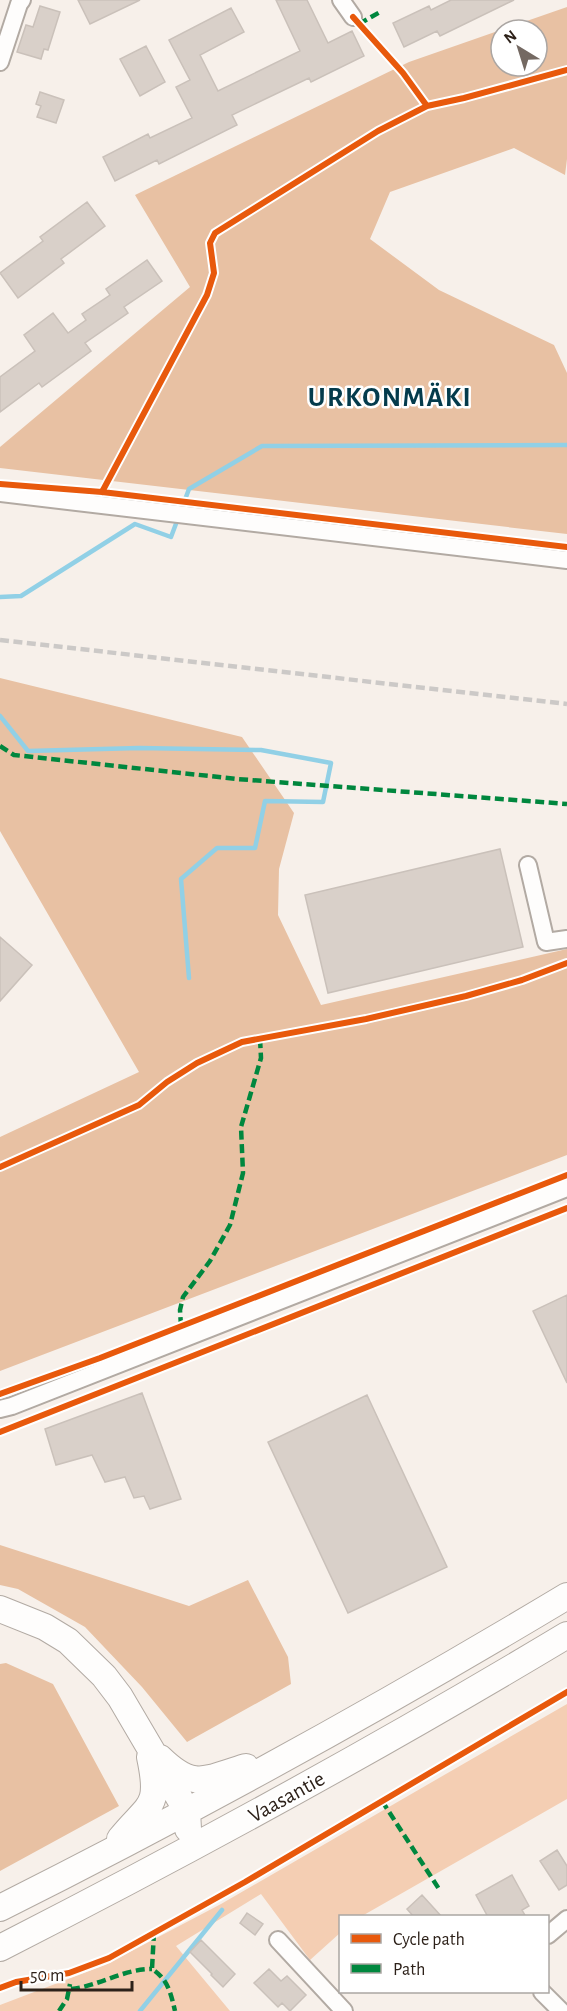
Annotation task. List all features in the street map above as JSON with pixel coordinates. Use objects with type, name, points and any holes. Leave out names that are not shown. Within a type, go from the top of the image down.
[{"type":"highway","name":"Vaasantie","points":[[0,1908],[108,1854],[289,1756],[567,1596]]},
{"type":"highway","points":[[0,1609],[22,1616],[68,1641],[86,1656],[120,1697],[187,1811],[188,1831],[179,1854]]},
{"type":"highway","name":"Vaasantie","points":[[0,1948],[179,1854],[359,1755],[567,1635]]},
{"type":"highway","points":[[148,1748],[175,1773],[196,1780],[289,1756]]},
{"type":"highway","points":[[108,1854],[152,1803],[155,1781],[148,1748]]},
{"type":"street","points":[[0,62],[22,0]]},
{"type":"street","points":[[340,0],[353,17]]},
{"type":"street","points":[[0,493],[567,560]]},
{"type":"street","points":[[528,865],[546,942],[567,939]]},
{"type":"street","points":[[0,1409],[567,1188]]},
{"type":"street","points":[[549,1934],[567,1919]]},
{"type":"street","points":[[278,1940],[344,2011]]},
{"type":"street","points":[[543,1993],[561,2011]]},
{"type":"shaded area","points":[[567,7],[567,159],[565,175],[514,148],[390,192],[370,239],[439,290],[554,345],[567,373],[567,534],[0,468],[0,447],[190,287],[135,195],[409,62],[489,34],[489,78],[549,78],[549,18],[535,18]]},
{"type":"shaded area","points":[[0,678],[242,737],[294,813],[279,869],[278,915],[321,1005],[567,949],[567,1155],[0,1371],[0,1137],[139,1072],[0,831]]},
{"type":"shaded area","points":[[0,1545],[189,1606],[248,1580],[288,1657],[291,1684],[187,1742],[142,1687],[85,1627],[18,1589],[0,1585]]},
{"type":"shaded area","points":[[6,1663],[53,1684],[119,1806],[0,1871],[0,1664]]},
{"type":"shaded area","points":[[567,1704],[567,1799],[364,1915],[339,1915],[339,1934],[310,1960],[261,1894],[176,1946],[230,2011],[0,2011],[0,2005],[105,1965],[221,1904]]},
{"type":"building","points":[[78,0],[140,0],[90,24]]},
{"type":"building","points":[[276,0],[307,0],[328,43],[352,31],[364,56],[311,82],[309,78],[232,115],[237,125],[159,164],[157,160],[115,181],[103,157],[148,134],[150,138],[192,118],[176,87],[190,80],[169,40],[231,8],[244,32],[200,55],[218,91],[300,51]]},
{"type":"building","points":[[451,0],[514,0],[440,36],[437,31],[404,47],[393,23],[429,6],[431,10]]},
{"type":"building","points":[[40,6],[60,12],[48,50],[44,49],[41,59],[17,52],[26,25],[33,27]]},
{"type":"building","points":[[146,46],[165,82],[140,96],[120,59]]},
{"type":"building","points":[[40,92],[64,100],[56,123],[37,117],[41,106],[36,104]]},
{"type":"building","points":[[87,202],[105,226],[61,259],[64,263],[18,298],[0,273],[43,241],[40,237]]},
{"type":"building","points":[[147,260],[162,281],[124,307],[128,313],[85,343],[91,351],[42,387],[39,383],[0,412],[0,377],[35,351],[24,335],[53,313],[68,333],[86,320],[82,314],[110,295],[106,289]]},
{"type":"building","points":[[500,849],[523,947],[328,993],[305,895]]},
{"type":"building","points":[[0,937],[32,965],[0,1001]]},
{"type":"building","points":[[567,1295],[567,1383],[533,1311]]},
{"type":"building","points":[[142,1393],[181,1499],[150,1509],[144,1496],[134,1498],[125,1477],[105,1482],[92,1455],[56,1465],[45,1429]]},
{"type":"building","points":[[367,1395],[447,1567],[348,1613],[268,1442]]},
{"type":"building","points":[[557,1850],[567,1866],[567,1885],[559,1890],[540,1861]]},
{"type":"building","points":[[512,1875],[529,1906],[522,1910],[525,1915],[487,1915],[476,1895]]},
{"type":"building","points":[[422,1895],[440,1915],[412,1915],[407,1909]]},
{"type":"building","points":[[247,1913],[263,1924],[255,1935],[240,1923]]},
{"type":"building","points":[[201,1940],[235,1974],[223,1987],[190,1952]]},
{"type":"building","points":[[269,1969],[281,1981],[287,1976],[306,1995],[290,2011],[282,2003],[278,2007],[254,1983]]},
{"type":"waterway","points":[[0,597],[21,596],[135,524],[171,537],[189,489],[262,446],[567,445]]},
{"type":"waterway","points":[[0,716],[28,751],[139,748],[261,750],[331,763],[323,802],[265,801],[255,848],[217,848],[181,879],[189,978]]},
{"type":"waterway","points":[[140,2011],[222,1910]]},
{"type":"railway","points":[[0,640],[567,704]]},
{"type":"marked path","points":[[359,24],[380,12]]},
{"type":"marked path","points":[[0,746],[14,755],[237,779],[567,804]]},
{"type":"marked path","points":[[181,1326],[180,1310],[183,1297],[210,1261],[230,1225],[243,1173],[241,1127],[261,1058],[260,1038]]},
{"type":"marked path","points":[[382,1801],[439,1889]]},
{"type":"marked path","points":[[154,1932],[152,1969],[165,1982],[175,2011]]},
{"type":"marked path","points":[[71,1989],[131,1972],[152,1969]]},
{"type":"marked path","points":[[59,2011],[67,1999],[70,1984]]},
{"type":"cycle path","points":[[353,17],[403,73],[427,106]]},
{"type":"cycle path","points":[[102,492],[207,295],[214,273],[210,243],[215,233],[378,131],[427,106],[567,70]]},
{"type":"cycle path","points":[[0,484],[102,492],[567,547]]},
{"type":"cycle path","points":[[0,1167],[139,1105],[167,1082],[197,1063],[242,1042],[366,1019],[466,996],[522,980],[567,963]]},
{"type":"cycle path","points":[[0,1394],[100,1358],[567,1175]]},
{"type":"cycle path","points":[[0,1432],[567,1208]]},
{"type":"cycle path","points":[[0,1988],[16,1982],[69,1973],[109,1958],[245,1882],[567,1692]]},
{"type":"district","name":"URKONMÄKI","points":[[390,396]]}]
